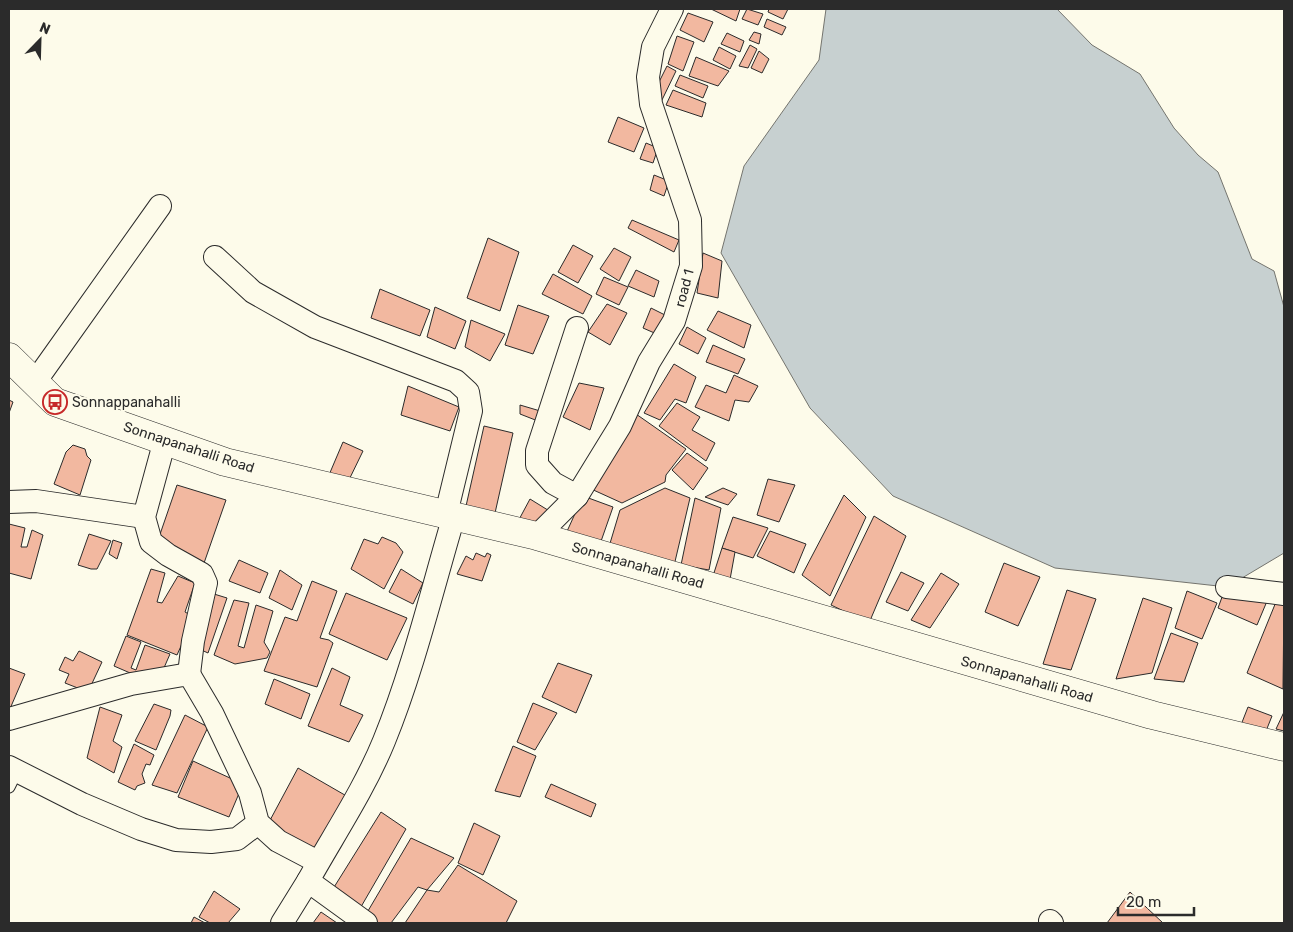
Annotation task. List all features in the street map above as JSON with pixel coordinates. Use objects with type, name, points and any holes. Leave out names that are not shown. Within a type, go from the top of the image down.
[{"type":"street","name":"road 1","points":[[537,536],[577,496],[620,426],[649,362],[674,321],[690,266],[690,220],[652,104],[648,77],[654,47],[672,9]]},
{"type":"street","points":[[34,382],[160,206]]},
{"type":"street","points":[[215,257],[253,292],[315,327],[456,381],[468,392],[472,411],[450,515],[408,674],[384,742],[362,786],[282,923]]},
{"type":"street","points":[[577,328],[537,451],[537,465],[553,483],[577,496]]},
{"type":"street","name":"Sonnapanahalli Road","points":[[9,357],[55,402],[225,462],[537,536],[1152,715],[1284,747]]},
{"type":"street","points":[[165,440],[144,517],[151,542],[202,574],[206,583],[193,641],[189,674],[212,713],[250,792],[258,823],[366,923]]},
{"type":"street","points":[[9,502],[36,501],[144,517]]},
{"type":"street","points":[[1227,587],[1284,594]]},
{"type":"street","points":[[9,719],[131,684],[189,674]]},
{"type":"street","points":[[12,775],[141,829],[176,840],[211,842],[237,839],[258,823]]},
{"type":"shaded area","points":[[826,9],[1057,9],[1092,45],[1140,74],[1174,128],[1198,155],[1218,172],[1252,259],[1274,271],[1284,307],[1284,553],[1227,587],[1055,568],[893,496],[810,408],[721,253],[744,166],[819,60]]},
{"type":"building","points":[[711,9],[740,9],[736,21]]},
{"type":"building","points":[[747,9],[763,14],[758,25],[742,19]]},
{"type":"building","points":[[769,9],[788,9],[783,19],[768,12]]},
{"type":"building","points":[[688,13],[713,22],[704,42],[680,30]]},
{"type":"building","points":[[767,19],[786,27],[782,35],[764,27]]},
{"type":"building","points":[[754,32],[761,34],[759,44],[749,40]]},
{"type":"building","points":[[727,33],[744,41],[740,52],[721,44]]},
{"type":"building","points":[[677,36],[694,42],[683,71],[668,64]]},
{"type":"building","points":[[750,45],[757,49],[748,68],[739,66]]},
{"type":"building","points":[[719,47],[736,56],[730,69],[713,60]]},
{"type":"building","points":[[759,51],[769,59],[762,73],[751,68]]},
{"type":"building","points":[[696,57],[729,71],[718,86],[689,76]]},
{"type":"building","points":[[667,66],[676,71],[661,102],[655,90]]},
{"type":"building","points":[[680,75],[708,86],[703,98],[675,86]]},
{"type":"building","points":[[673,90],[706,103],[702,117],[666,105]]},
{"type":"building","points":[[618,117],[644,128],[634,152],[608,142]]},
{"type":"building","points":[[646,143],[658,148],[653,163],[640,159]]},
{"type":"building","points":[[654,175],[669,181],[664,196],[650,190]]},
{"type":"building","points":[[632,220],[679,240],[674,252],[628,228]]},
{"type":"building","points":[[488,238],[519,252],[500,311],[467,298]]},
{"type":"building","points":[[573,245],[593,256],[578,283],[558,272]]},
{"type":"building","points":[[614,248],[631,257],[619,281],[600,269]]},
{"type":"building","points":[[703,253],[722,261],[718,298],[697,293]]},
{"type":"building","points":[[636,270],[659,281],[654,297],[628,286]]},
{"type":"building","points":[[553,274],[592,296],[583,314],[542,294]]},
{"type":"building","points":[[604,277],[628,287],[619,305],[596,294]]},
{"type":"building","points":[[380,289],[430,310],[420,336],[371,318]]},
{"type":"building","points":[[607,304],[627,313],[610,345],[588,332]]},
{"type":"building","points":[[518,305],[549,316],[533,354],[505,345]]},
{"type":"building","points":[[435,307],[466,321],[455,349],[427,337]]},
{"type":"building","points":[[651,308],[667,316],[659,335],[643,328]]},
{"type":"building","points":[[718,311],[751,325],[744,348],[707,330]]},
{"type":"building","points":[[471,320],[505,334],[490,361],[465,347]]},
{"type":"building","points":[[687,327],[706,338],[698,354],[679,344]]},
{"type":"building","points":[[713,345],[745,359],[738,374],[706,362]]},
{"type":"building","points":[[674,364],[696,377],[686,403],[675,399],[660,420],[644,413]]},
{"type":"building","points":[[734,375],[758,386],[749,402],[735,400],[729,421],[695,407],[706,385],[726,393]]},
{"type":"building","points":[[579,383],[604,388],[590,430],[563,417]]},
{"type":"building","points":[[408,386],[459,407],[450,431],[401,415]]},
{"type":"building","points":[[9,400],[13,402],[9,413]]},
{"type":"building","points":[[677,403],[700,417],[692,430],[715,443],[706,461],[659,426]]},
{"type":"building","points":[[520,405],[547,413],[543,423],[520,414]]},
{"type":"building","points":[[636,414],[686,449],[666,475],[665,482],[622,503],[589,488]]},
{"type":"building","points":[[484,426],[513,433],[493,522],[464,515]]},
{"type":"building","points":[[343,442],[363,451],[346,486],[326,482]]},
{"type":"building","points":[[73,445],[85,449],[87,456],[91,460],[80,495],[54,484],[66,452]]},
{"type":"building","points":[[687,453],[708,468],[693,490],[672,470]]},
{"type":"building","points":[[768,479],[795,485],[779,522],[757,515]]},
{"type":"building","points":[[177,485],[226,500],[203,566],[157,543]]},
{"type":"building","points":[[665,488],[690,498],[673,570],[608,550],[620,510]]},
{"type":"building","points":[[723,488],[737,494],[728,505],[705,497]]},
{"type":"building","points":[[844,495],[866,517],[830,596],[802,575]]},
{"type":"building","points":[[583,496],[613,507],[599,547],[564,538]]},
{"type":"building","points":[[695,498],[721,508],[709,570],[681,565]]},
{"type":"building","points":[[530,499],[551,512],[536,533],[515,527]]},
{"type":"building","points":[[874,516],[906,536],[869,623],[831,605]]},
{"type":"building","points":[[733,517],[768,528],[753,558],[722,548]]},
{"type":"building","points":[[9,524],[25,528],[21,547],[27,547],[32,530],[43,535],[31,579],[9,573]]},
{"type":"building","points":[[770,531],[806,544],[794,573],[757,556]]},
{"type":"building","points":[[89,534],[111,541],[97,569],[78,565]]},
{"type":"building","points":[[382,537],[396,543],[403,552],[384,589],[351,569],[364,539],[378,544]]},
{"type":"building","points":[[113,540],[122,543],[117,559],[109,554]]},
{"type":"building","points":[[722,548],[735,552],[729,585],[712,579]]},
{"type":"building","points":[[476,553],[485,557],[487,553],[491,555],[482,581],[457,574],[466,556],[473,560]]},
{"type":"building","points":[[239,560],[268,573],[260,593],[229,581]]},
{"type":"building","points":[[1004,563],[1040,577],[1018,626],[985,612]]},
{"type":"building","points":[[151,569],[165,573],[157,602],[162,603],[178,576],[195,583],[185,612],[194,617],[177,655],[127,635]]},
{"type":"building","points":[[401,569],[423,583],[413,604],[389,592]]},
{"type":"building","points":[[280,570],[302,585],[292,610],[269,598]]},
{"type":"building","points":[[901,572],[924,583],[908,611],[886,602]]},
{"type":"building","points":[[941,573],[959,584],[930,628],[911,620]]},
{"type":"building","points":[[312,581],[337,591],[320,638],[333,643],[317,687],[264,671],[285,617],[297,621]]},
{"type":"building","points":[[1225,589],[1270,594],[1257,625],[1218,608]]},
{"type":"building","points":[[1067,590],[1096,599],[1071,670],[1043,664]]},
{"type":"building","points":[[1187,591],[1217,603],[1202,639],[1175,628]]},
{"type":"building","points":[[346,593],[407,618],[387,660],[329,634]]},
{"type":"building","points":[[214,594],[227,598],[208,653],[197,648]]},
{"type":"building","points":[[1278,597],[1284,598],[1283,689],[1247,673]]},
{"type":"building","points":[[1143,598],[1172,608],[1152,673],[1116,679]]},
{"type":"building","points":[[234,600],[249,603],[238,646],[244,648],[256,605],[273,611],[264,642],[270,652],[267,658],[235,664],[214,655]]},
{"type":"building","points":[[1171,633],[1198,643],[1184,682],[1154,679]]},
{"type":"building","points":[[126,636],[141,642],[131,668],[136,670],[145,645],[170,654],[160,677],[144,679],[114,666]]},
{"type":"building","points":[[79,651],[102,662],[88,692],[65,683],[69,674],[59,670],[65,657],[73,661]]},
{"type":"building","points":[[558,663],[592,675],[576,713],[542,697]]},
{"type":"building","points":[[9,668],[25,674],[9,711]]},
{"type":"building","points":[[332,668],[350,677],[340,705],[363,715],[349,742],[308,726]]},
{"type":"building","points":[[274,679],[310,694],[301,719],[265,704]]},
{"type":"building","points":[[533,703],[557,713],[535,750],[517,742]]},
{"type":"building","points":[[154,704],[171,710],[156,750],[135,741]]},
{"type":"building","points":[[100,707],[122,715],[113,741],[122,747],[114,773],[87,758]]},
{"type":"building","points":[[1248,707],[1272,716],[1264,736],[1239,730]]},
{"type":"building","points":[[1284,712],[1284,731],[1276,729]]},
{"type":"building","points":[[185,715],[208,727],[177,793],[152,785]]},
{"type":"building","points":[[134,744],[154,755],[150,765],[146,764],[142,774],[145,783],[137,786],[135,790],[118,782]]},
{"type":"building","points":[[513,746],[536,756],[520,797],[495,791]]},
{"type":"building","points":[[193,761],[243,784],[229,817],[178,797]]},
{"type":"building","points":[[298,768],[350,798],[318,851],[268,824]]},
{"type":"building","points":[[551,784],[596,804],[591,817],[545,797]]},
{"type":"building","points":[[381,812],[406,829],[358,912],[331,892]]},
{"type":"building","points":[[474,823],[500,836],[483,875],[458,863]]},
{"type":"building","points":[[411,838],[454,858],[427,890],[418,887],[391,923],[374,923],[365,916]]},
{"type":"building","points":[[458,865],[517,901],[506,923],[405,923],[427,890],[439,892]]},
{"type":"building","points":[[214,891],[240,909],[228,923],[210,923],[199,917]]},
{"type":"building","points":[[1130,892],[1163,923],[1107,923]]},
{"type":"building","points":[[321,912],[337,923],[313,923]]},
{"type":"building","points":[[194,917],[205,923],[191,923]]},
{"type":"place","name":"Sonnappanahalli","points":[[55,402]]}]
